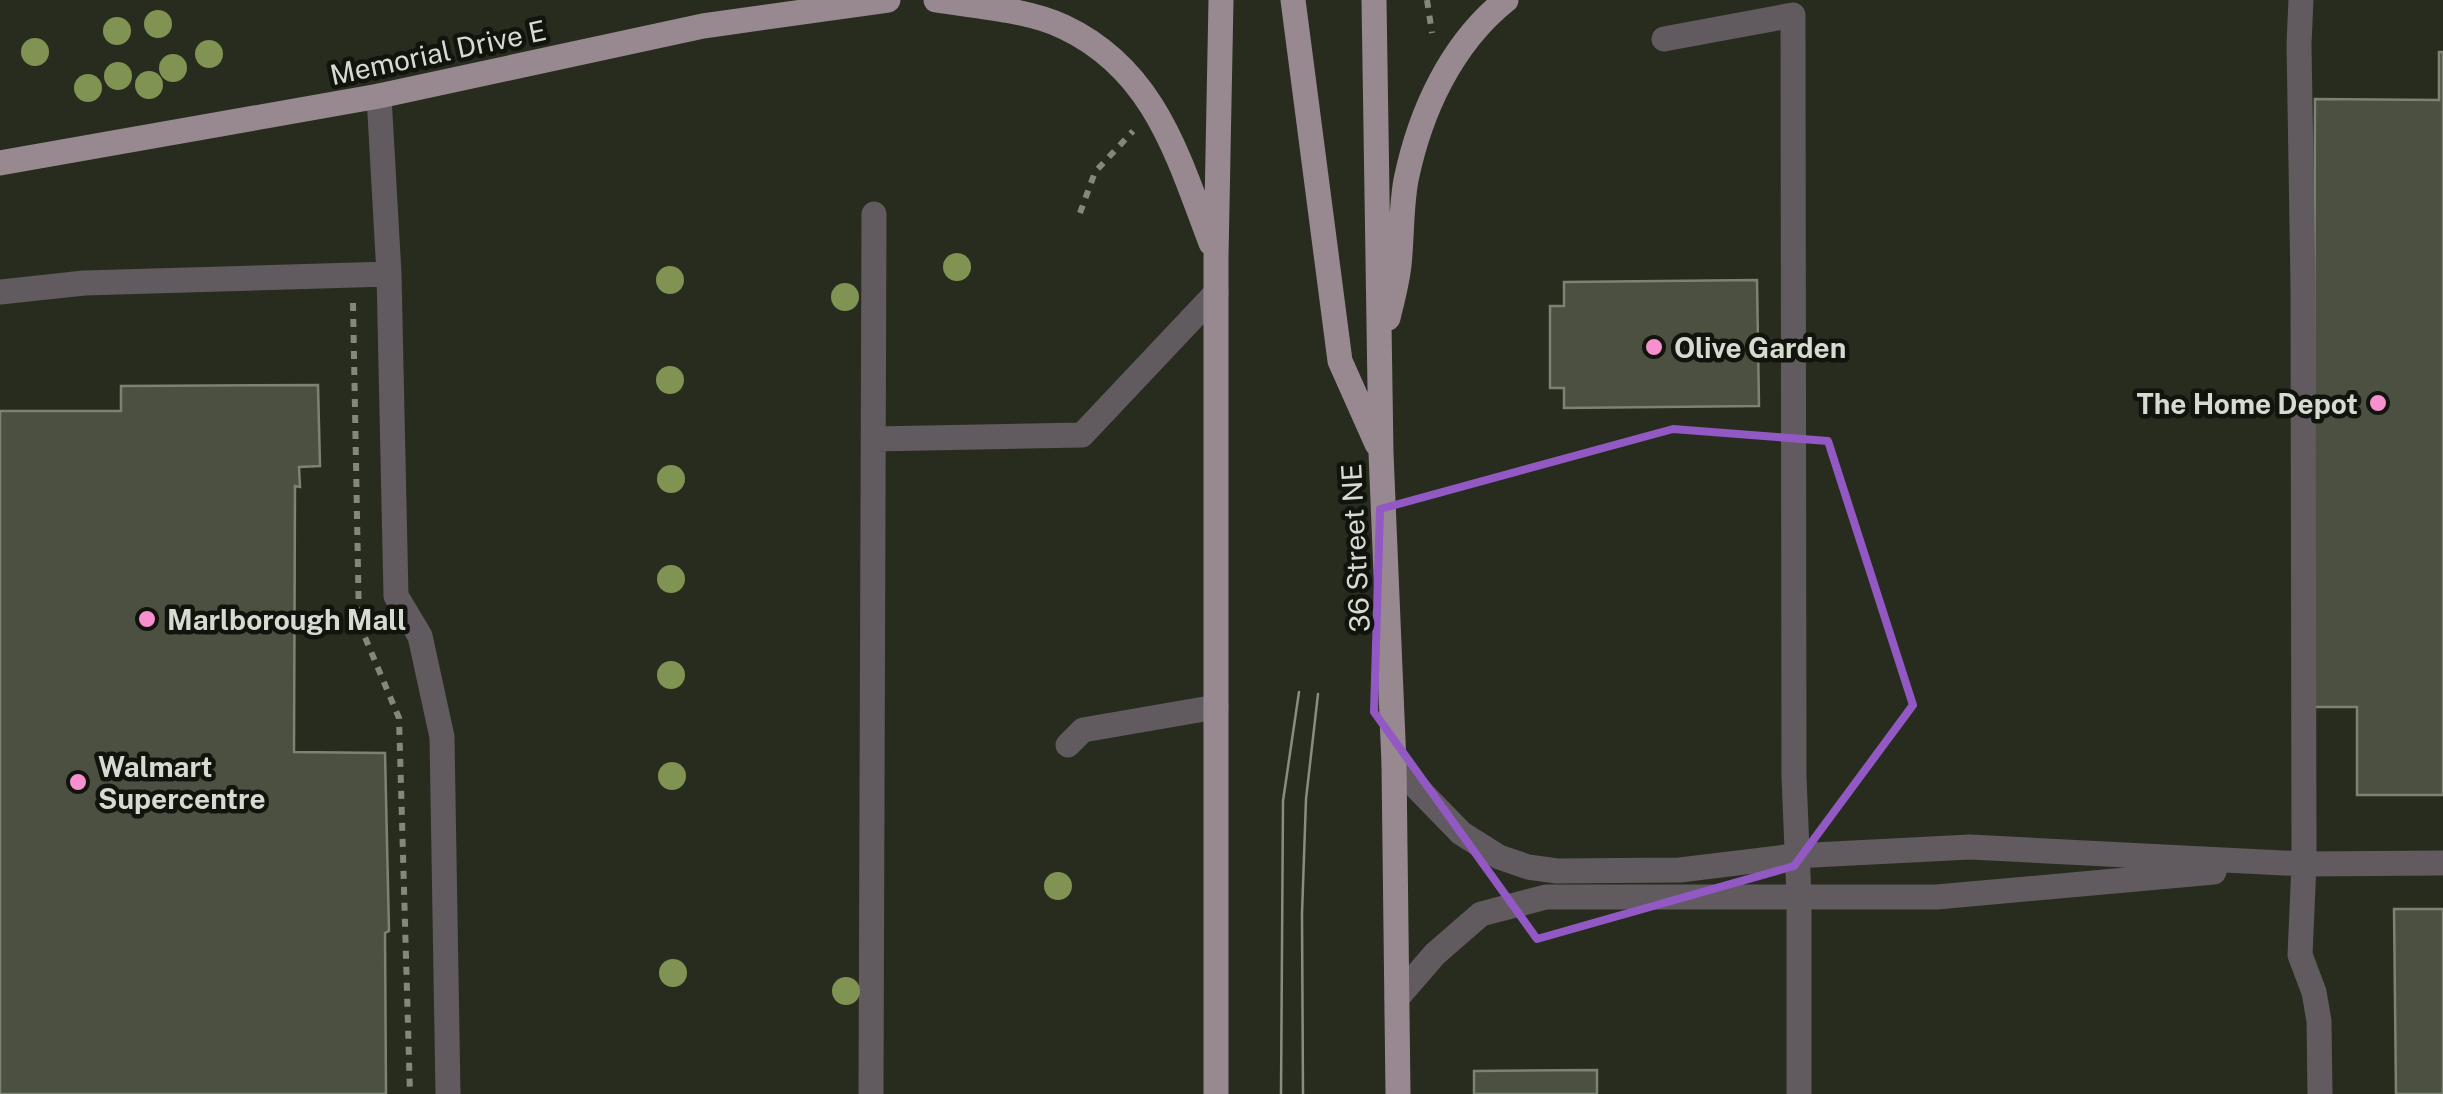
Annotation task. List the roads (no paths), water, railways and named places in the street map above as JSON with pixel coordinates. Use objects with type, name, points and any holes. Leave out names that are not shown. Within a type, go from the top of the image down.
[{"type":"main road","points":[[703,26],[775,0]]},
{"type":"main road","name":"Memorial Drive E","points":[[0,164],[379,96],[703,26],[888,0]]},
{"type":"main road","points":[[936,0],[1006,11],[1063,26],[1110,56],[1156,108],[1172,139],[1216,257]]},
{"type":"main road","points":[[1216,1094],[1216,257],[1221,0]]},
{"type":"main road","points":[[1292,0],[1340,361],[1380,453]]},
{"type":"main road","name":"36 Street NE","points":[[1374,0],[1380,453],[1394,764],[1398,1094]]},
{"type":"main road","points":[[1379,358],[1399,269],[1406,182],[1426,111],[1455,56],[1484,18],[1506,0]]},
{"type":"lane","points":[[2301,0],[2304,864],[2300,956],[2320,1020],[2320,1094]]},
{"type":"lane","points":[[1664,39],[1793,15],[1794,856],[1798,898],[1799,1094]]},
{"type":"lane","points":[[379,96],[389,274],[396,596],[420,636],[442,737],[448,1094]]},
{"type":"lane","points":[[871,1094],[874,214]]},
{"type":"lane","points":[[0,292],[84,283],[389,274]]},
{"type":"lane","points":[[874,439],[1082,435],[1216,293]]},
{"type":"lane","points":[[1068,745],[1083,730],[1216,707]]},
{"type":"lane","points":[[1394,764],[1461,833],[1498,857],[1557,871],[1680,870],[1794,856],[1970,847],[2304,864],[2443,863]]},
{"type":"lane","points":[[1398,998],[1436,954],[1480,914],[1546,896],[1937,897],[2304,864]]},
{"type":"tram line","points":[[1281,1094],[1283,801],[1299,692]]},
{"type":"tram line","points":[[1303,1094],[1306,799],[1318,694]]},
{"type":"place","name":"Olive Garden","points":[[1654,347]]},
{"type":"place","name":"The Home Depot","points":[[2378,403]]},
{"type":"place","name":"Marlborough Mall","points":[[147,619]]},
{"type":"place","name":"Walmart Supercentre","points":[[78,782]]}]
